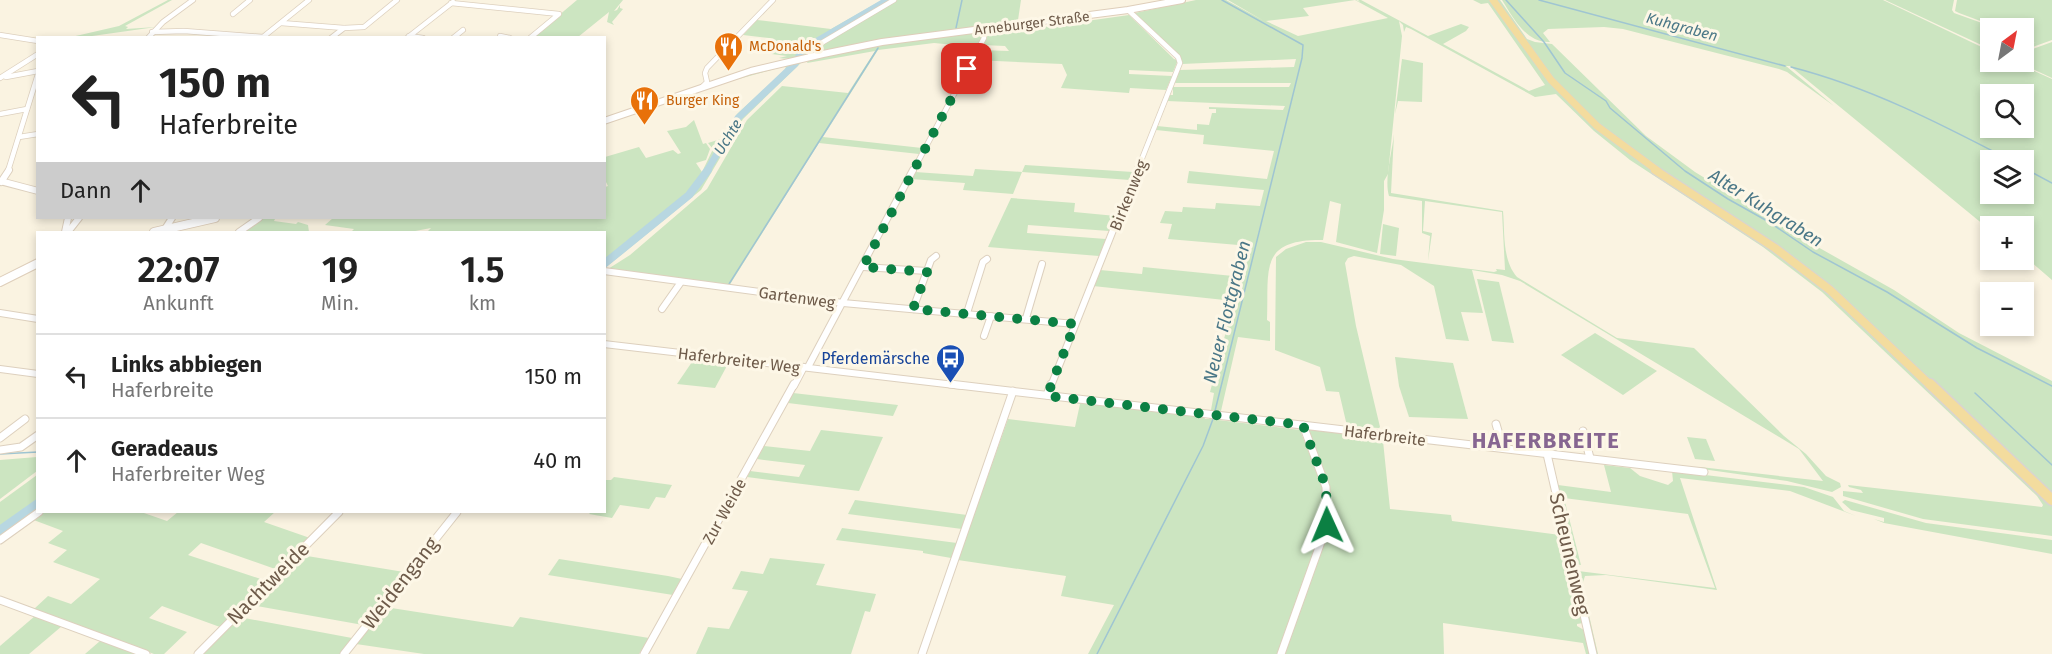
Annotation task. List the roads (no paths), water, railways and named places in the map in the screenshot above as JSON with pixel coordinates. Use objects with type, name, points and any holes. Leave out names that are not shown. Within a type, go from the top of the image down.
[{"type":"main road","name":"Arneburger Straße","points":[[606,120],[716,82],[792,60],[882,42],[1128,10],[1182,0]]},
{"type":"main road","points":[[1493,0],[1551,80],[1597,126],[1643,162],[1775,248],[1830,290],[2052,500]]},
{"type":"main road","points":[[163,231],[211,219]]},
{"type":"main road","points":[[0,282],[36,264]]},
{"type":"main road","points":[[0,271],[14,273]]},
{"type":"street","points":[[149,36],[193,0]]},
{"type":"street","points":[[233,14],[250,0]]},
{"type":"street","points":[[265,36],[309,0]]},
{"type":"street","points":[[280,23],[344,28],[364,27],[397,0]]},
{"type":"street","points":[[701,88],[707,82],[707,68],[773,0]]},
{"type":"street","points":[[812,56],[810,52],[817,46],[894,0]]},
{"type":"street","points":[[409,36],[453,2],[559,14],[532,36]]},
{"type":"street","name":"Birkenweg","points":[[1047,396],[1180,63],[1178,57],[1128,10]]},
{"type":"street","points":[[334,36],[344,28]]},
{"type":"street","name":"Zur Weide","points":[[644,654],[863,267],[984,38],[983,29]]},
{"type":"street","points":[[456,36],[463,30]]},
{"type":"street","points":[[152,32],[184,31],[240,36]]},
{"type":"street","points":[[0,35],[36,41]]},
{"type":"street","points":[[1,77],[36,56]]},
{"type":"street","points":[[1,77],[36,73]]},
{"type":"street","points":[[706,75],[716,82]]},
{"type":"street","points":[[1,181],[6,177],[36,80]]},
{"type":"street","points":[[0,114],[27,109]]},
{"type":"street","points":[[19,137],[36,134]]},
{"type":"street","points":[[1,181],[36,190]]},
{"type":"street","points":[[68,231],[78,219]]},
{"type":"street","points":[[240,231],[258,219]]},
{"type":"street","points":[[913,309],[931,260],[936,256]]},
{"type":"street","points":[[967,314],[983,262],[987,259]]},
{"type":"street","points":[[1026,318],[1042,264]]},
{"type":"street","points":[[863,267],[927,272]]},
{"type":"street","name":"Gartenweg","points":[[606,271],[843,303],[1075,324]]},
{"type":"street","points":[[662,309],[681,282]]},
{"type":"street","points":[[0,313],[36,319]]},
{"type":"street","points":[[984,336],[991,316]]},
{"type":"street","name":"Haferbreiter Weg","points":[[606,344],[1268,421]]},
{"type":"street","points":[[0,369],[36,374]]},
{"type":"street","points":[[922,654],[1013,391]]},
{"type":"street","points":[[0,438],[25,418]]},
{"type":"street","name":"Haferbreite","points":[[1268,421],[1704,472]]},
{"type":"street","points":[[1496,424],[1503,448]]},
{"type":"street","points":[[1281,654],[1327,525],[1326,487],[1303,425]]},
{"type":"street","points":[[1583,431],[1590,459]]},
{"type":"street","points":[[0,450],[21,447],[36,436]]},
{"type":"street","name":"Scheunenweg","points":[[1547,454],[1593,654]]},
{"type":"street","points":[[0,540],[38,513]]},
{"type":"street","name":"Nachtweide","points":[[198,654],[338,513]]},
{"type":"street","name":"Weidengang","points":[[344,654],[456,513]]},
{"type":"street","points":[[0,600],[146,654]]},
{"type":"waterway","name":"Uchte","points":[[707,171],[738,118],[795,64],[802,50],[888,0]]},
{"type":"waterway","points":[[956,28],[962,0]]},
{"type":"waterway","name":"Neuer Flottgraben","points":[[1215,411],[1302,58],[1303,45],[1222,0]]},
{"type":"waterway","name":"Alter Kuhgraben","points":[[1506,0],[1544,42],[1565,73],[1606,101],[1610,108],[1685,171],[1769,222],[1813,252],[1887,292],[1977,348],[2052,386]]},
{"type":"waterway","name":"Kuhgraben","points":[[1539,0],[1785,66]]},
{"type":"waterway","points":[[729,284],[878,48]]},
{"type":"waterway","name":"Kuhgraben","points":[[1791,67],[1876,95],[1990,150]]},
{"type":"waterway","name":"Uchte","points":[[606,262],[689,195],[708,170]]},
{"type":"waterway","name":"Kuhgraben","points":[[2034,173],[2052,183]]},
{"type":"waterway","points":[[1975,393],[2052,465]]},
{"type":"waterway","name":"Neuer Flottgraben","points":[[1097,654],[1203,446],[1213,419]]},
{"type":"waterway","points":[[0,454],[36,452]]},
{"type":"waterway","name":"Uchte","points":[[0,531],[36,505]]},
{"type":"place","name":"McDonald's","points":[[728,72]]},
{"type":"place","name":"Burger King","points":[[645,126]]},
{"type":"place","name":"Pferdemärsche","points":[[951,384]]},
{"type":"district","name":"HAFERBREITE","points":[[1546,440]]}]
